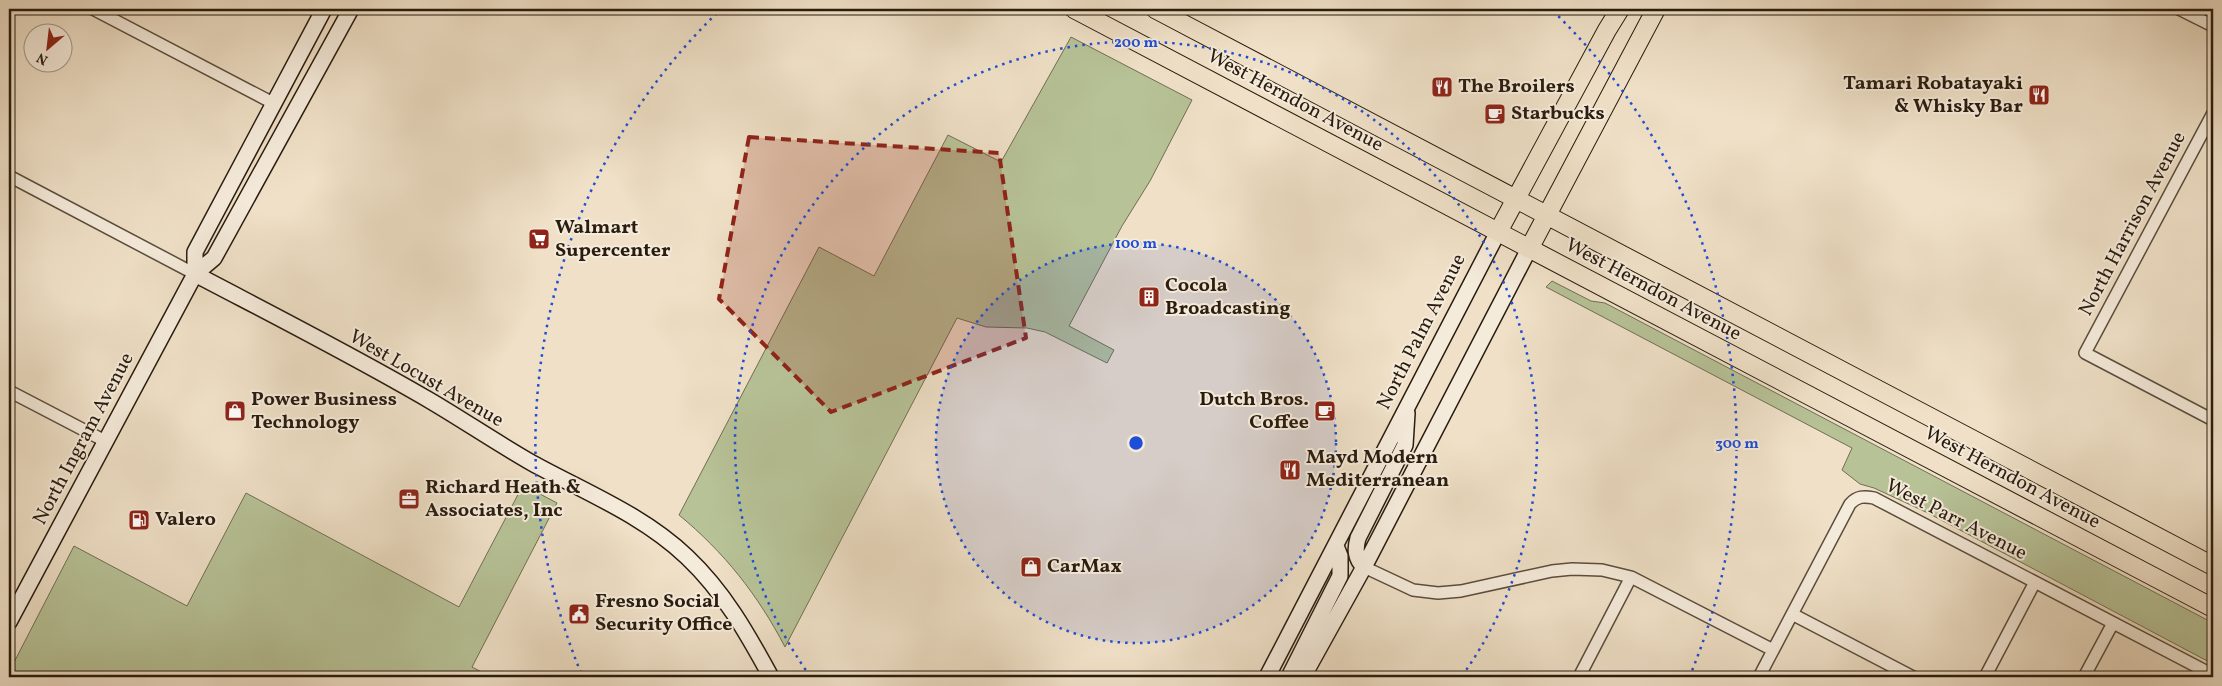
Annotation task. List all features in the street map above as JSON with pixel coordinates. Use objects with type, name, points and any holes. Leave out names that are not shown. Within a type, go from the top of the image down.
[{"type":"main road","name":"West Herndon Avenue","points":[[1074,9],[2213,608]]},
{"type":"main road","name":"West Herndon Avenue","points":[[1155,9],[2213,566]]},
{"type":"main road","name":"North Palm Avenue","points":[[1498,232],[1620,9]]},
{"type":"main road","points":[[1529,249],[1656,9]]},
{"type":"street","points":[[93,9],[273,103]]},
{"type":"street","name":"North Ingram Avenue","points":[[195,274],[196,252],[324,9]]},
{"type":"street","name":"North Ingram Avenue","points":[[11,614],[195,274],[214,258],[351,9]]},
{"type":"street","points":[[2179,9],[2213,26]]},
{"type":"street","name":"North Harrison Avenue","points":[[2213,113],[2085,353],[2213,420]]},
{"type":"street","name":"West Locust Avenue","points":[[9,176],[391,378],[532,463],[627,513],[656,532],[686,556],[723,596],[748,632],[771,677]]},
{"type":"street","name":"North Palm Avenue","points":[[1267,677],[1498,232]]},
{"type":"street","points":[[1302,677],[1364,567],[1529,249]]},
{"type":"street","points":[[9,390],[105,441]]},
{"type":"street","points":[[1407,407],[1405,445],[1358,538],[1356,547],[1357,558],[1364,567],[1401,586],[1427,593],[1461,592],[1523,577],[1572,569],[1602,570],[1631,577],[1773,650]]},
{"type":"street","name":"West Parr Avenue","points":[[1792,614],[1850,504],[1858,498],[1866,496],[1874,498],[2035,582]]},
{"type":"street","points":[[1289,677],[1340,576],[1340,556],[1336,546]]},
{"type":"street","points":[[1579,677],[1631,577]]},
{"type":"street","points":[[1985,677],[2035,582],[2213,675]]},
{"type":"street","points":[[1759,677],[1792,614],[1913,677]]},
{"type":"street","points":[[2084,677],[2113,623]]},
{"type":"highlighted area","points":[[749,137],[999,153],[1026,338],[831,412],[719,299]]},
{"type":"green space","points":[[1071,37],[1192,100],[1150,181],[1122,226],[1069,326],[1114,350],[1107,363],[1045,332],[1027,328],[986,327],[957,318],[785,647],[775,628],[739,575],[711,544],[679,515],[819,247],[874,276],[948,135],[1001,162]]},
{"type":"green space","points":[[1552,281],[1591,301],[1605,303],[2213,623],[2213,664],[1928,513],[1874,488],[1860,484],[1842,470],[1852,448],[1546,287]]},
{"type":"green space","points":[[523,485],[557,503],[472,667],[491,677],[9,677],[9,672],[74,546],[187,606],[246,493],[459,607]]},
{"type":"place","name":"The Broilers","points":[[1442,87]]},
{"type":"place","name":"Tamari Robatayaki & Whisky Bar","points":[[2039,95]]},
{"type":"place","name":"Starbucks","points":[[1495,114]]},
{"type":"place","name":"Walmart Supercenter","points":[[539,239]]},
{"type":"place","name":"Cocola Broadcasting","points":[[1149,297]]},
{"type":"place","name":"Power Business Technology","points":[[235,411]]},
{"type":"place","name":"Dutch Bros. Coffee","points":[[1325,411]]},
{"type":"place","name":"Mayd Modern Mediterranean","points":[[1290,470]]},
{"type":"place","name":"Richard Heath & Associates, Inc","points":[[409,499]]},
{"type":"place","name":"Valero","points":[[139,520]]},
{"type":"place","name":"CarMax","points":[[1031,567]]},
{"type":"place","name":"Fresno Social Security Office","points":[[579,614]]}]
